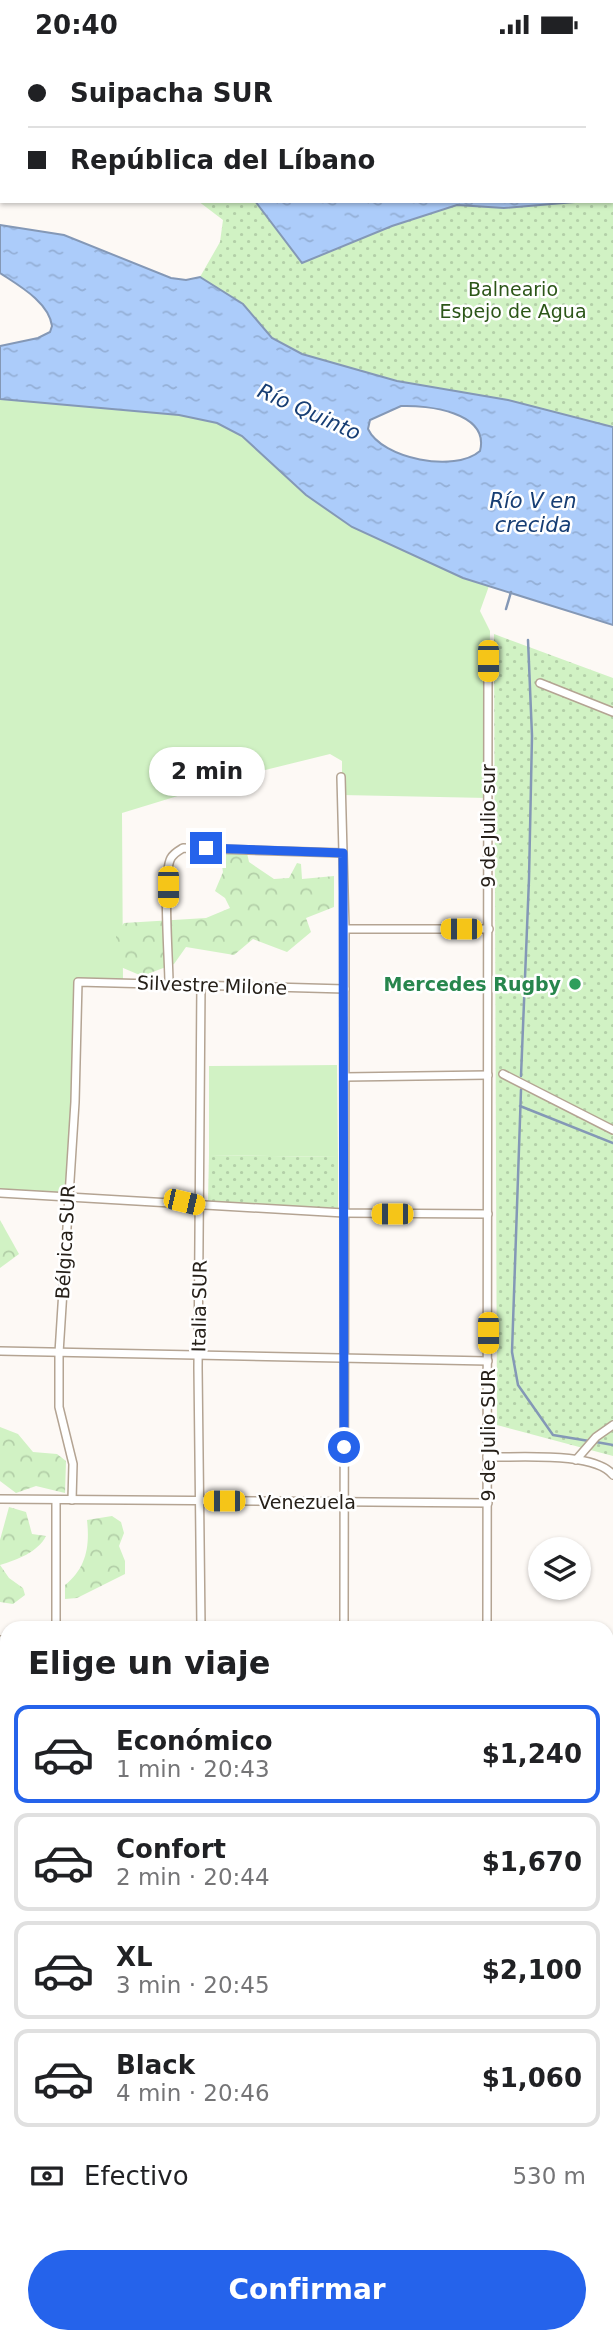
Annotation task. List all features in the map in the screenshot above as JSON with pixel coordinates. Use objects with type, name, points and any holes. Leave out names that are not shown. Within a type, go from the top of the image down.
[{"type":"street","name":"9 de Julio sur","points":[[488,661],[488,1075]]},
{"type":"street","points":[[540,683],[613,712]]},
{"type":"street","points":[[341,777],[345,929],[344,1621]]},
{"type":"street","points":[[169,983],[169,860],[183,848],[343,853]]},
{"type":"street","points":[[345,929],[489,929]]},
{"type":"street","name":"Silvestre Milone","points":[[78,982],[345,989]]},
{"type":"street","name":"Bélgica SUR","points":[[72,1500],[73,1464],[59,1407],[59,1353],[78,982]]},
{"type":"street","name":"Italia SUR","points":[[201,984],[201,1621]]},
{"type":"street","points":[[503,1074],[613,1130]]},
{"type":"street","points":[[345,1077],[488,1075]]},
{"type":"street","name":"9 de Julio SUR","points":[[487,1621],[488,1075]]},
{"type":"street","points":[[0,1193],[344,1213],[488,1214]]},
{"type":"street","points":[[0,1351],[488,1361]]},
{"type":"street","points":[[576,1460],[596,1437],[613,1425]]},
{"type":"street","points":[[488,1457],[576,1460],[611,1472]]},
{"type":"street","name":"Venezuela","points":[[0,1499],[488,1503]]},
{"type":"street","points":[[55,1621],[56,1500]]},
{"type":"green space","name":"Balneario Espejo de Agua","points":[[201,203],[613,203],[613,427],[508,400],[397,381],[302,354],[272,338],[243,304],[200,277],[220,242],[223,220]]},
{"type":"green space","points":[[0,399],[179,415],[217,423],[242,436],[306,495],[463,578],[489,586],[480,611],[490,631],[488,798],[342,795],[342,761],[330,754],[253,773],[122,813],[123,983],[79,982],[68,1195],[0,1193]]},
{"type":"green space","points":[[494,634],[613,678],[613,1456],[497,1425]]},
{"type":"green space","points":[[228,852],[247,853],[249,862],[274,879],[289,878],[297,863],[301,864],[302,879],[334,876],[334,907],[306,918],[311,932],[287,952],[253,939],[234,955],[186,947],[174,964],[142,976],[116,965],[116,934],[124,923],[206,918],[230,908],[225,898],[215,891],[223,872],[221,860]]},
{"type":"green space","points":[[337,1065],[338,1157],[209,1155],[209,1066]]},
{"type":"green space","points":[[209,1155],[338,1157],[338,1208],[208,1202]]},
{"type":"green space","points":[[0,1220],[19,1254],[0,1268]]},
{"type":"green space","points":[[0,1427],[18,1434],[33,1452],[57,1454],[66,1461],[65,1493],[36,1486],[16,1493],[0,1481]]},
{"type":"green space","points":[[9,1507],[26,1512],[32,1534],[46,1536],[32,1551],[0,1565],[0,1540]]},
{"type":"green space","points":[[112,1516],[121,1522],[124,1533],[119,1546],[125,1561],[125,1574],[77,1598],[65,1599],[65,1585],[78,1571],[85,1556],[87,1520]]},
{"type":"green space","points":[[0,1565],[9,1578],[23,1588],[25,1595],[13,1604],[0,1602]]},
{"type":"water","points":[[257,203],[563,203],[504,208],[457,205],[392,226],[302,263]]},
{"type":"water","name":"Río V en crecida","points":[[0,225],[64,235],[171,278],[186,280],[200,277],[243,304],[272,338],[302,354],[397,381],[508,400],[613,427],[613,625],[463,578],[352,527],[306,495],[242,436],[217,423],[179,415],[0,399],[0,346],[38,338],[50,332],[52,326],[50,317],[39,302],[0,273]],"holes":[[[401,406],[426,407],[454,413],[466,419],[476,427],[481,438],[480,451],[469,458],[437,462],[403,455],[388,448],[368,429],[370,420]]]},
{"type":"waterway","points":[[506,609],[511,592]]},
{"type":"waterway","points":[[521,1076],[532,736],[528,640]]},
{"type":"waterway","points":[[521,1090],[512,1352],[518,1385],[553,1435],[589,1441]]},
{"type":"waterway","points":[[520,1106],[613,1143]]},
{"type":"waterway","points":[[596,1442],[613,1445]]},
{"type":"place","name":"Mercedes Rugby","points":[[575,984]]},
{"type":"route","points":[[206,848],[343,853],[344,1447]]},
{"type":"water label","name":"Río Quinto","points":[[309,412]]}]
